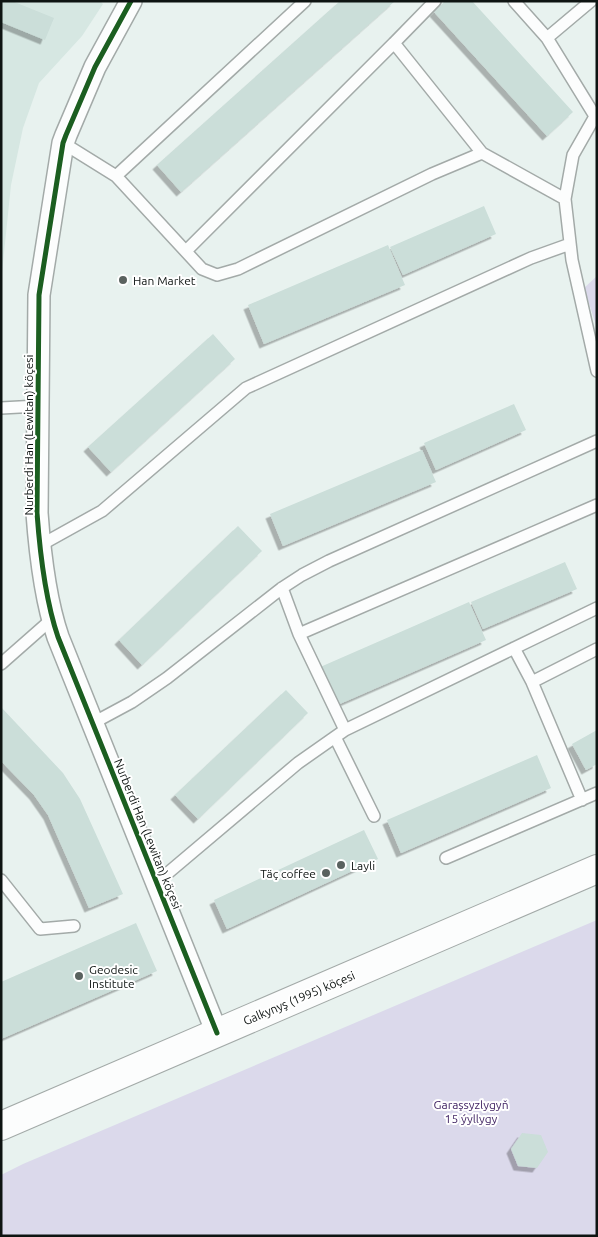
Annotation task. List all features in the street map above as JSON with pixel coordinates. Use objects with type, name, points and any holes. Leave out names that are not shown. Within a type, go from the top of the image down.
[{"type":"main road","name":"Galkynyş (1995) köçesi","points":[[1,1126],[597,869]]},
{"type":"main road","name":"Galkynyş (1995) köçesi","points":[[1,1141],[207,1054],[597,884]]},
{"type":"street","name":"Nurberdi Han (Lewitan) köçesi","points":[[131,1],[95,67],[63,143],[39,296],[37,514],[39,546],[52,619],[217,1033]]},
{"type":"lane","points":[[116,176],[305,1]]},
{"type":"lane","points":[[186,251],[435,1]]},
{"type":"lane","points":[[514,1],[547,38],[596,115],[573,155],[565,199],[572,260],[597,371]]},
{"type":"lane","points":[[547,38],[576,6],[591,1]]},
{"type":"lane","points":[[394,43],[482,152],[565,199]]},
{"type":"lane","points":[[63,143],[116,176],[202,269],[217,275],[238,269],[432,174],[482,152]]},
{"type":"lane","points":[[39,546],[102,511],[246,388],[531,258],[570,244]]},
{"type":"lane","points":[[1,408],[38,406]]},
{"type":"lane","points":[[93,723],[132,702],[167,678],[238,620],[302,575],[329,560],[597,440]]},
{"type":"lane","points":[[299,634],[597,505]]},
{"type":"lane","points":[[282,588],[374,816]]},
{"type":"lane","points":[[156,883],[298,763],[340,733],[597,608]]},
{"type":"lane","points":[[1,664],[52,619]]},
{"type":"lane","points":[[514,648],[532,682],[582,800]]},
{"type":"lane","points":[[532,682],[597,649]]},
{"type":"lane","points":[[446,858],[597,793]]},
{"type":"lane","points":[[1,880],[40,929],[74,926]]},
{"type":"shaded area","points":[[1,1],[100,1],[103,4],[82,36],[39,83],[23,128],[11,185],[1,282]]},
{"type":"green space","points":[[597,276],[597,328],[584,288]]},
{"type":"green space","name":"Garaşsyzlygyň 15 ýyllygy","points":[[597,920],[597,1236],[1,1236],[1,1175]]},
{"type":"building","points":[[1,1],[12,1],[54,18],[45,40],[1,22]]},
{"type":"building","points":[[340,1],[395,1],[181,192],[157,165]]},
{"type":"building","points":[[445,1],[472,1],[573,112],[547,136],[434,12]]},
{"type":"building","points":[[484,206],[496,234],[403,275],[390,247]]},
{"type":"building","points":[[388,245],[405,285],[264,344],[248,305]]},
{"type":"building","points":[[213,334],[235,359],[111,472],[88,447]]},
{"type":"building","points":[[514,404],[526,430],[436,470],[424,443]]},
{"type":"building","points":[[422,450],[436,482],[283,546],[270,514]]},
{"type":"building","points":[[238,526],[262,551],[142,665],[119,640]]},
{"type":"building","points":[[565,562],[577,589],[483,629],[471,602]]},
{"type":"building","points":[[469,602],[486,640],[335,706],[318,668]]},
{"type":"building","points":[[286,690],[308,713],[198,819],[175,795]]},
{"type":"building","points":[[1,707],[63,773],[80,799],[123,894],[89,908],[48,815],[34,795],[1,761]]},
{"type":"building","points":[[597,730],[597,764],[586,770],[572,744]]},
{"type":"building","points":[[537,755],[551,788],[401,853],[387,820]]},
{"type":"building","points":[[364,830],[378,859],[227,929],[214,900]]},
{"type":"building","name":"Geodesic Institute","points":[[136,923],[157,971],[1,1039],[1,982]]},
{"type":"building","points":[[522,1133],[541,1135],[548,1152],[537,1168],[518,1166],[511,1149]]},
{"type":"cycle path","points":[[131,1],[95,67],[63,143],[39,295],[38,529],[46,592],[58,637],[217,1033]]},
{"type":"place","name":"Han Market","points":[[123,280]]},
{"type":"place","name":"Layli","points":[[341,865]]},
{"type":"place","name":"Täç coffee","points":[[326,873]]},
{"type":"place","name":"Geodesic Institute","points":[[79,976]]}]
